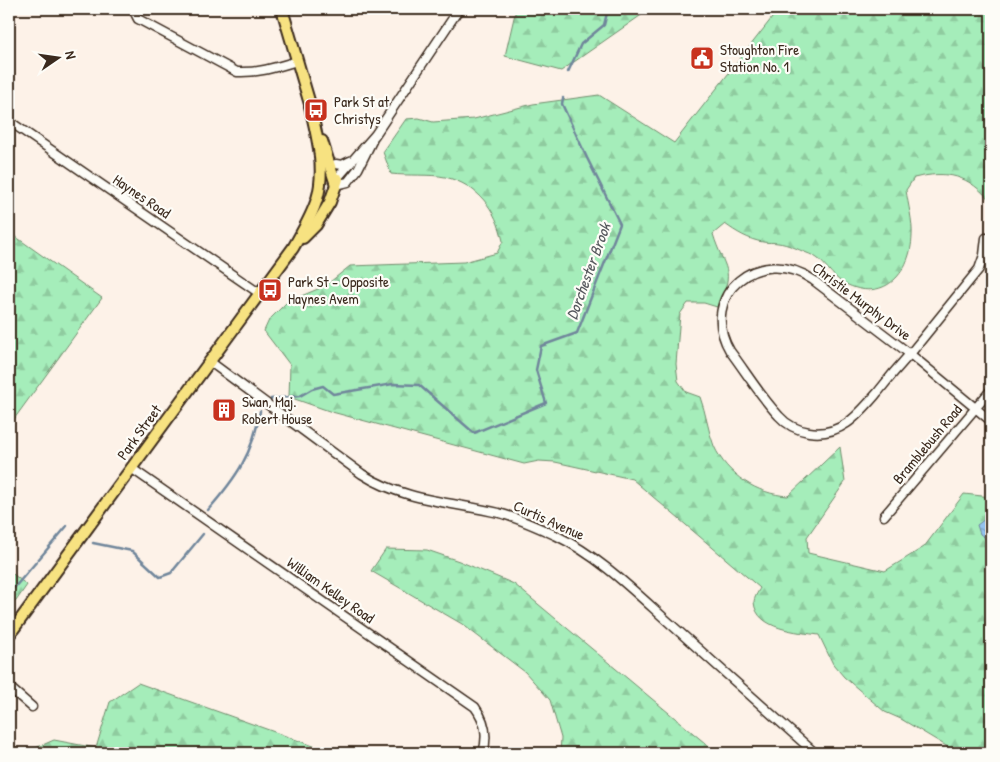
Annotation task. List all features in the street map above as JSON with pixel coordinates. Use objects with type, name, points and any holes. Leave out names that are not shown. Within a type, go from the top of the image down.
[{"type":"main road","name":"Park Street","points":[[282,9],[318,140],[320,184],[312,211],[293,248]]},
{"type":"main road","name":"Park Street","points":[[9,634],[293,248],[316,225],[332,198],[337,180],[310,106]]},
{"type":"main road","name":"Park Street","points":[[327,155],[336,164]]},
{"type":"main road","points":[[320,184],[337,180]]},
{"type":"street","points":[[135,9],[138,19],[237,72],[251,73],[297,61]]},
{"type":"street","points":[[375,135],[337,180],[348,182],[361,163],[375,135],[459,9]]},
{"type":"street","name":"Haynes Road","points":[[9,121],[260,293]]},
{"type":"street","points":[[336,164],[346,164],[356,156]]},
{"type":"street","points":[[910,354],[979,269],[984,255],[986,238]]},
{"type":"street","name":"Christie Murphy Drive","points":[[910,354],[853,420],[841,428],[828,432],[805,431],[792,426],[779,416],[730,351],[722,334],[722,311],[731,290],[744,276],[766,267],[780,266],[803,273],[910,354],[991,421]]},
{"type":"street","name":"Curtis Avenue","points":[[209,361],[362,474],[379,484],[426,500],[484,510],[516,518],[556,536],[592,556],[815,753]]},
{"type":"street","name":"Bramblebush Road","points":[[884,516],[991,390]]},
{"type":"street","name":"William Kelley Road","points":[[131,468],[475,708],[484,723],[486,732],[486,743],[483,753]]},
{"type":"street","points":[[9,687],[32,707]]},
{"type":"green space","points":[[516,9],[650,9],[561,71],[505,56]]},
{"type":"green space","points":[[779,9],[991,9],[991,202],[966,180],[957,177],[937,175],[914,178],[906,190],[912,230],[911,249],[907,261],[894,280],[885,286],[874,289],[862,289],[843,283],[816,257],[785,244],[753,239],[738,233],[725,224],[713,234],[727,270],[723,294],[717,307],[704,303],[688,303],[680,314],[676,364],[678,381],[686,392],[700,397],[714,446],[720,456],[735,474],[754,487],[788,496],[840,447],[845,482],[807,537],[808,553],[885,571],[924,547],[964,494],[991,497],[991,753],[958,753],[901,719],[885,712],[844,677],[833,664],[819,635],[790,631],[762,619],[754,602],[760,588],[632,479],[555,462],[539,461],[524,464],[332,412],[289,397],[290,365],[264,331],[269,320],[287,302],[325,286],[350,266],[464,262],[497,253],[503,241],[500,229],[490,209],[476,192],[457,181],[445,177],[391,174],[383,152],[406,119],[419,118],[433,122],[474,119],[533,104],[599,95],[674,143]]},
{"type":"green space","points":[[9,232],[102,298],[9,426]]},
{"type":"green space","points":[[386,549],[427,550],[514,584],[717,753],[560,753],[561,738],[550,700],[525,672],[462,624],[371,571]]},
{"type":"green space","points":[[9,571],[27,585],[16,601],[9,599]]},
{"type":"green space","points":[[138,683],[333,753],[24,753],[54,740],[96,748],[110,702]]},
{"type":"water","points":[[991,518],[991,542],[980,534],[977,525],[985,519]]},
{"type":"waterway","name":"Dorchester Brook","points":[[568,72],[581,44],[604,25],[608,9]]},
{"type":"waterway","name":"Dorchester Brook","points":[[271,399],[300,396],[312,389],[323,386],[333,394],[393,384],[419,385],[474,433],[546,403],[536,370],[541,346],[577,333],[620,224],[562,104],[563,98]]},
{"type":"waterway","name":"Dorchester Brook","points":[[208,510],[242,465],[253,440],[260,411]]},
{"type":"waterway","name":"Dorchester Brook","points":[[9,588],[14,588],[67,526]]},
{"type":"waterway","name":"Dorchester Brook","points":[[93,543],[132,551],[160,577],[171,573],[203,534]]},
{"type":"place","name":"Stoughton Fire Station No. 1","points":[[702,58]]},
{"type":"place","name":"Park St at Christys","points":[[316,110]]},
{"type":"place","name":"Park St - Opposite Haynes Avem","points":[[270,290]]},
{"type":"place","name":"Swan, Maj. Robert House","points":[[224,410]]}]
